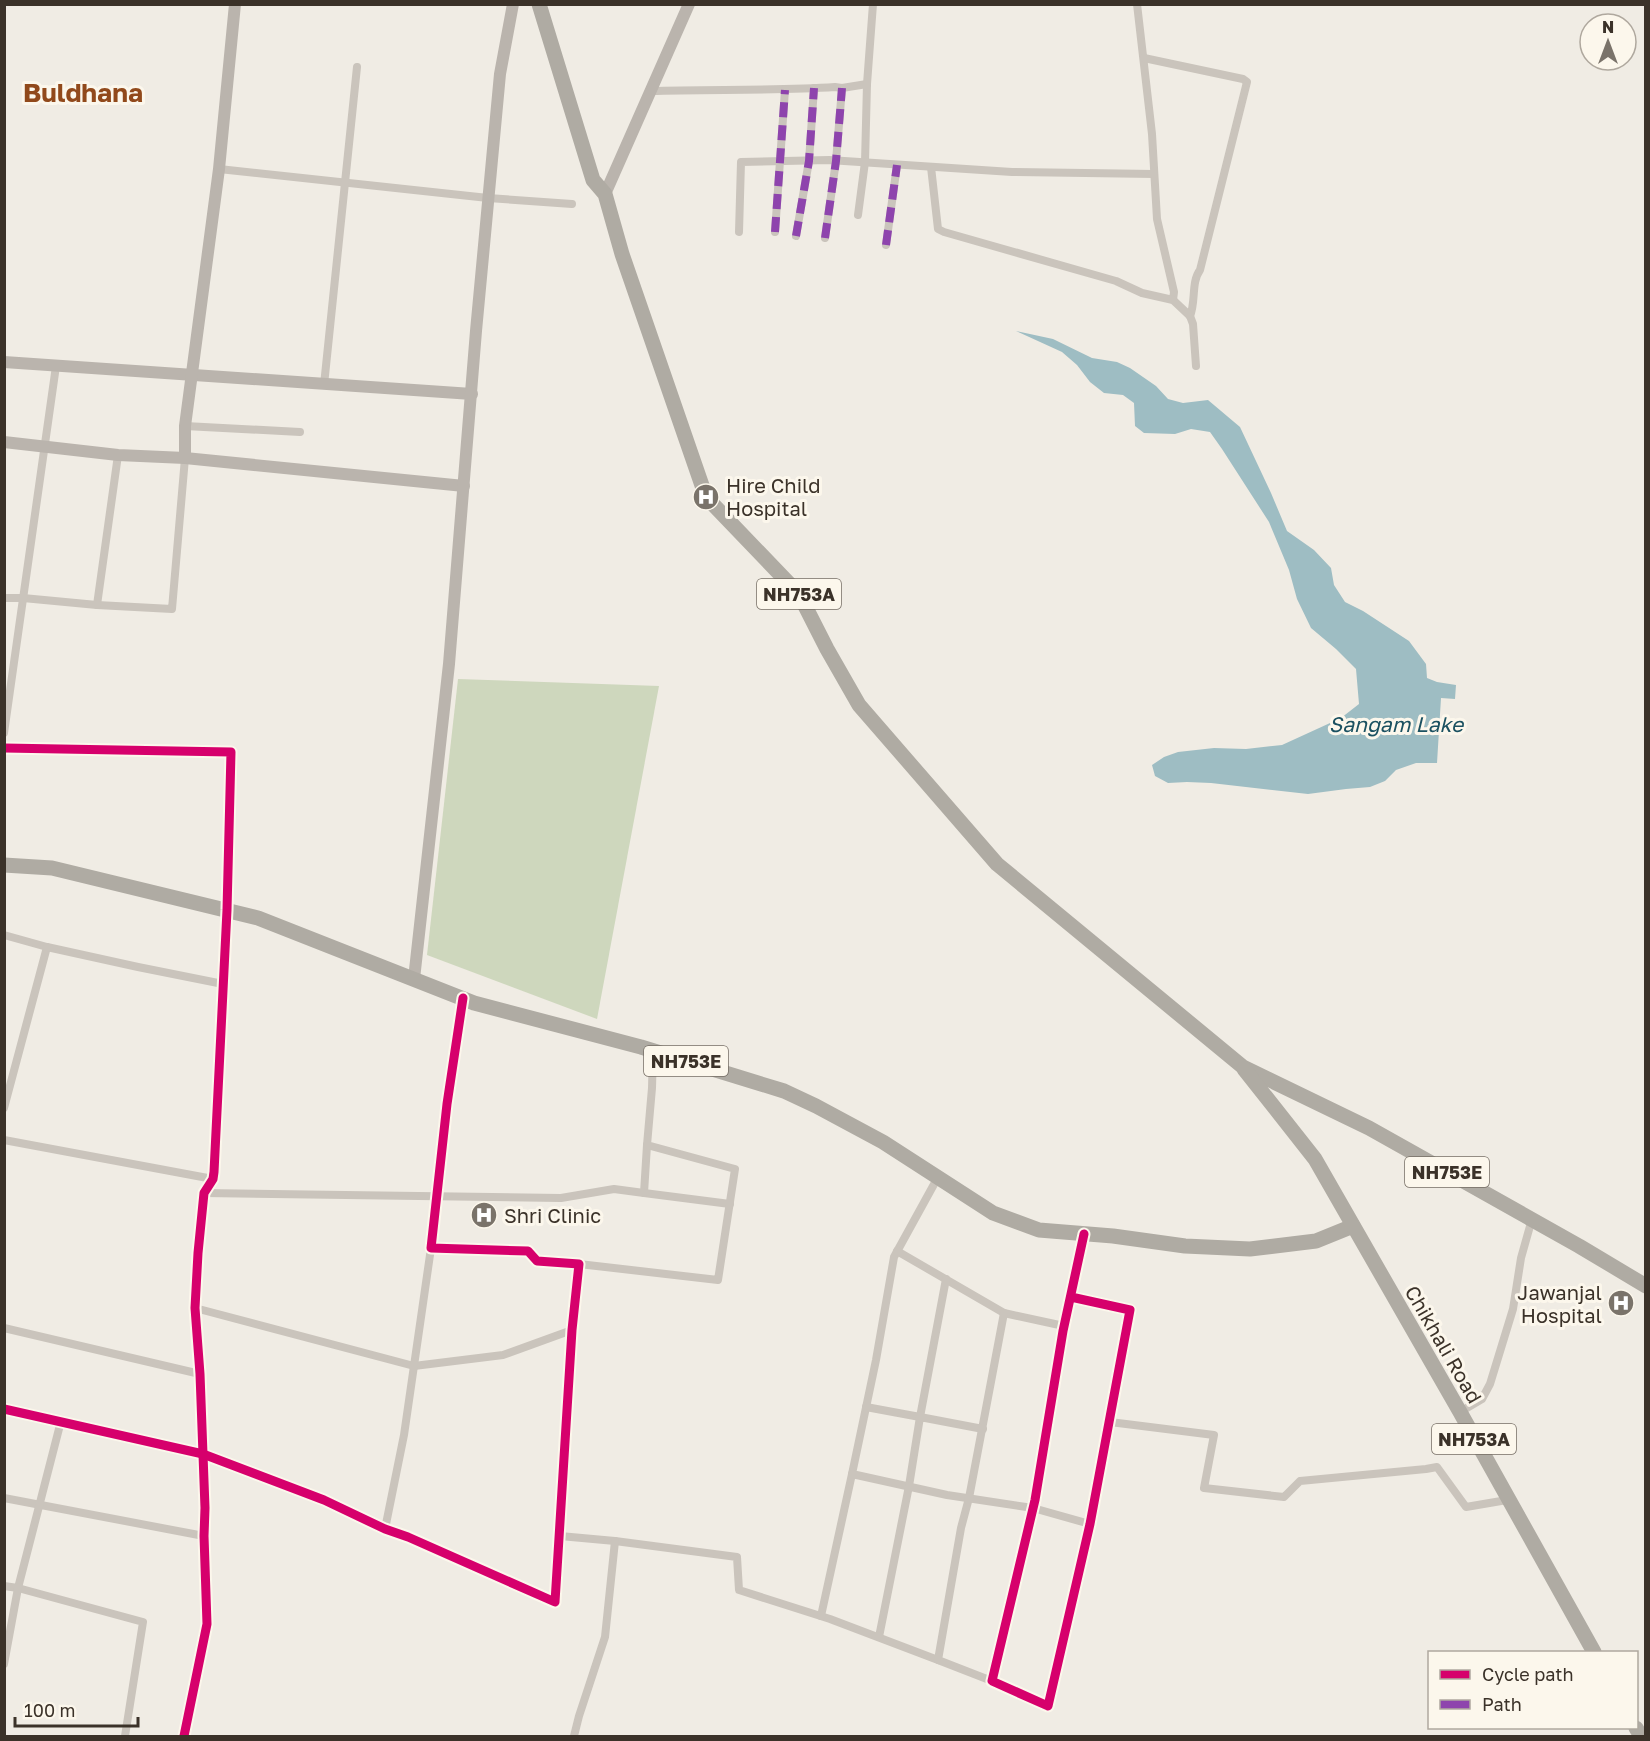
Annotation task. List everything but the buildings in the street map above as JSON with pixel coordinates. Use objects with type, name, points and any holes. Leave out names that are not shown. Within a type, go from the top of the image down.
[{"type":"highway","name":"NH753A","points":[[539,4],[593,180],[605,194],[622,254],[706,497],[799,594],[859,705],[997,864],[1243,1067]]},
{"type":"highway","name":"NH753E","points":[[4,865],[52,868],[258,918],[474,1003],[653,1051],[784,1091],[883,1142],[993,1213],[1039,1230],[1113,1236],[1185,1246],[1250,1250],[1316,1240],[1353,1226]]},
{"type":"highway","name":"NH753E","points":[[1243,1067],[1369,1128],[1646,1286]]},
{"type":"highway","name":"Chikhali Road","points":[[1243,1067],[1315,1160],[1460,1412],[1593,1651]]},
{"type":"street","points":[[4,598],[172,609],[185,458],[184,426],[219,169],[236,4]]},
{"type":"street","points":[[414,979],[449,664],[500,74],[513,4]]},
{"type":"street","points":[[605,194],[689,4]]},
{"type":"street","points":[[858,215],[865,162],[867,84],[873,4]]},
{"type":"street","points":[[1137,4],[1152,134],[1157,219],[1174,292],[1173,300]]},
{"type":"street","points":[[1144,58],[1243,79],[1247,82],[1200,270],[1196,275],[1190,316]]},
{"type":"street","points":[[324,385],[357,67]]},
{"type":"street","points":[[650,91],[785,90],[842,88],[867,84]]},
{"type":"street","points":[[796,236],[809,161],[814,88]]},
{"type":"street","points":[[825,238],[836,161],[842,88]]},
{"type":"street","points":[[775,232],[785,90]]},
{"type":"street","points":[[739,231],[741,162],[836,161],[1012,172],[1154,174]]},
{"type":"street","points":[[886,245],[897,165]]},
{"type":"street","points":[[931,167],[939,229],[1116,281],[1142,293],[1173,300],[1190,316],[1193,324],[1196,366]]},
{"type":"street","points":[[219,169],[489,198],[572,204]]},
{"type":"street","points":[[4,362],[472,394]]},
{"type":"street","points":[[4,734],[56,366]]},
{"type":"street","points":[[184,426],[300,432]]},
{"type":"street","points":[[4,442],[118,455],[185,458],[464,486]]},
{"type":"street","points":[[97,605],[118,455]]},
{"type":"street","points":[[4,748],[231,752],[227,910],[213,1179],[204,1193],[195,1308],[200,1374],[207,1624],[184,1737]]},
{"type":"street","points":[[4,935],[47,947],[223,984]]},
{"type":"street","points":[[4,1108],[47,947]]},
{"type":"street","points":[[385,1529],[404,1435],[463,998]]},
{"type":"street","points":[[644,1193],[653,1051]]},
{"type":"street","points":[[4,1140],[213,1179]]},
{"type":"street","points":[[431,1248],[528,1251],[537,1261],[718,1280],[735,1169],[647,1145]]},
{"type":"street","points":[[821,1616],[866,1407],[894,1257],[938,1177]]},
{"type":"street","points":[[204,1193],[561,1198],[614,1189],[730,1204]]},
{"type":"street","points":[[1460,1412],[1482,1399],[1490,1384],[1513,1309],[1521,1258],[1532,1220]]},
{"type":"street","points":[[992,1681],[1033,1508],[1064,1326],[1084,1234]]},
{"type":"street","points":[[897,1251],[1004,1313],[1064,1326]]},
{"type":"street","points":[[4,1408],[202,1454],[324,1500],[385,1529],[555,1602],[572,1330],[579,1264]]},
{"type":"street","points":[[879,1637],[946,1280]]},
{"type":"street","points":[[560,1536],[737,1557],[739,1590],[879,1637],[992,1681],[1048,1706],[1090,1524],[1130,1310],[1071,1297]]},
{"type":"street","points":[[195,1308],[414,1366],[503,1355],[572,1330]]},
{"type":"street","points":[[938,1660],[961,1528],[983,1429],[1004,1313]]},
{"type":"street","points":[[4,1328],[200,1374]]},
{"type":"street","points":[[866,1407],[983,1429]]},
{"type":"street","points":[[4,1664],[18,1588],[61,1421]]},
{"type":"street","points":[[1110,1422],[1214,1435],[1204,1488],[1284,1497],[1300,1481],[1437,1467],[1466,1507],[1507,1500]]},
{"type":"street","points":[[852,1474],[969,1498],[1033,1508],[1090,1524]]},
{"type":"street","points":[[4,1498],[204,1536]]},
{"type":"street","points":[[574,1737],[605,1637],[615,1541]]},
{"type":"street","points":[[4,1586],[143,1622],[125,1737]]},
{"type":"green space","points":[[458,679],[659,686],[597,1019],[427,955]]},
{"type":"water","name":"Sangam Lake","points":[[1016,331],[1053,339],[1092,358],[1117,362],[1156,386],[1168,399],[1183,403],[1208,400],[1240,427],[1287,531],[1314,550],[1331,568],[1334,585],[1345,602],[1409,641],[1426,664],[1427,678],[1456,685],[1455,699],[1441,698],[1437,763],[1416,763],[1396,770],[1385,781],[1370,787],[1308,794],[1211,783],[1168,783],[1155,776],[1152,765],[1178,752],[1282,745],[1341,718],[1359,704],[1356,669],[1311,628],[1297,599],[1289,570],[1269,522],[1210,432],[1191,429],[1175,434],[1144,433],[1135,426],[1134,403],[1123,395],[1104,393],[1090,382],[1077,365],[1062,352]]},
{"type":"marked path","points":[[796,236],[809,161],[814,88]]},
{"type":"marked path","points":[[825,238],[836,161],[842,88]]},
{"type":"marked path","points":[[775,232],[785,90]]},
{"type":"marked path","points":[[886,245],[897,165]]},
{"type":"cycle path","points":[[4,748],[231,752],[227,910],[214,1172],[213,1179],[204,1193],[195,1308],[200,1374],[207,1624],[184,1736]]},
{"type":"cycle path","points":[[4,1409],[203,1454],[324,1500],[385,1529],[555,1602],[572,1330],[579,1264],[537,1261],[528,1251],[431,1248],[447,1104],[463,998]]},
{"type":"cycle path","points":[[1071,1297],[1130,1310],[1090,1524],[1048,1706],[992,1681],[1035,1500],[1063,1331],[1084,1234]]},
{"type":"place","name":"Hire Child Hospital","points":[[706,497]]},
{"type":"place","name":"Shri Clinic","points":[[484,1215]]},
{"type":"place","name":"Jawanjal Hospital","points":[[1621,1303]]},
{"type":"district","name":"Buldhana","points":[[83,92]]}]
